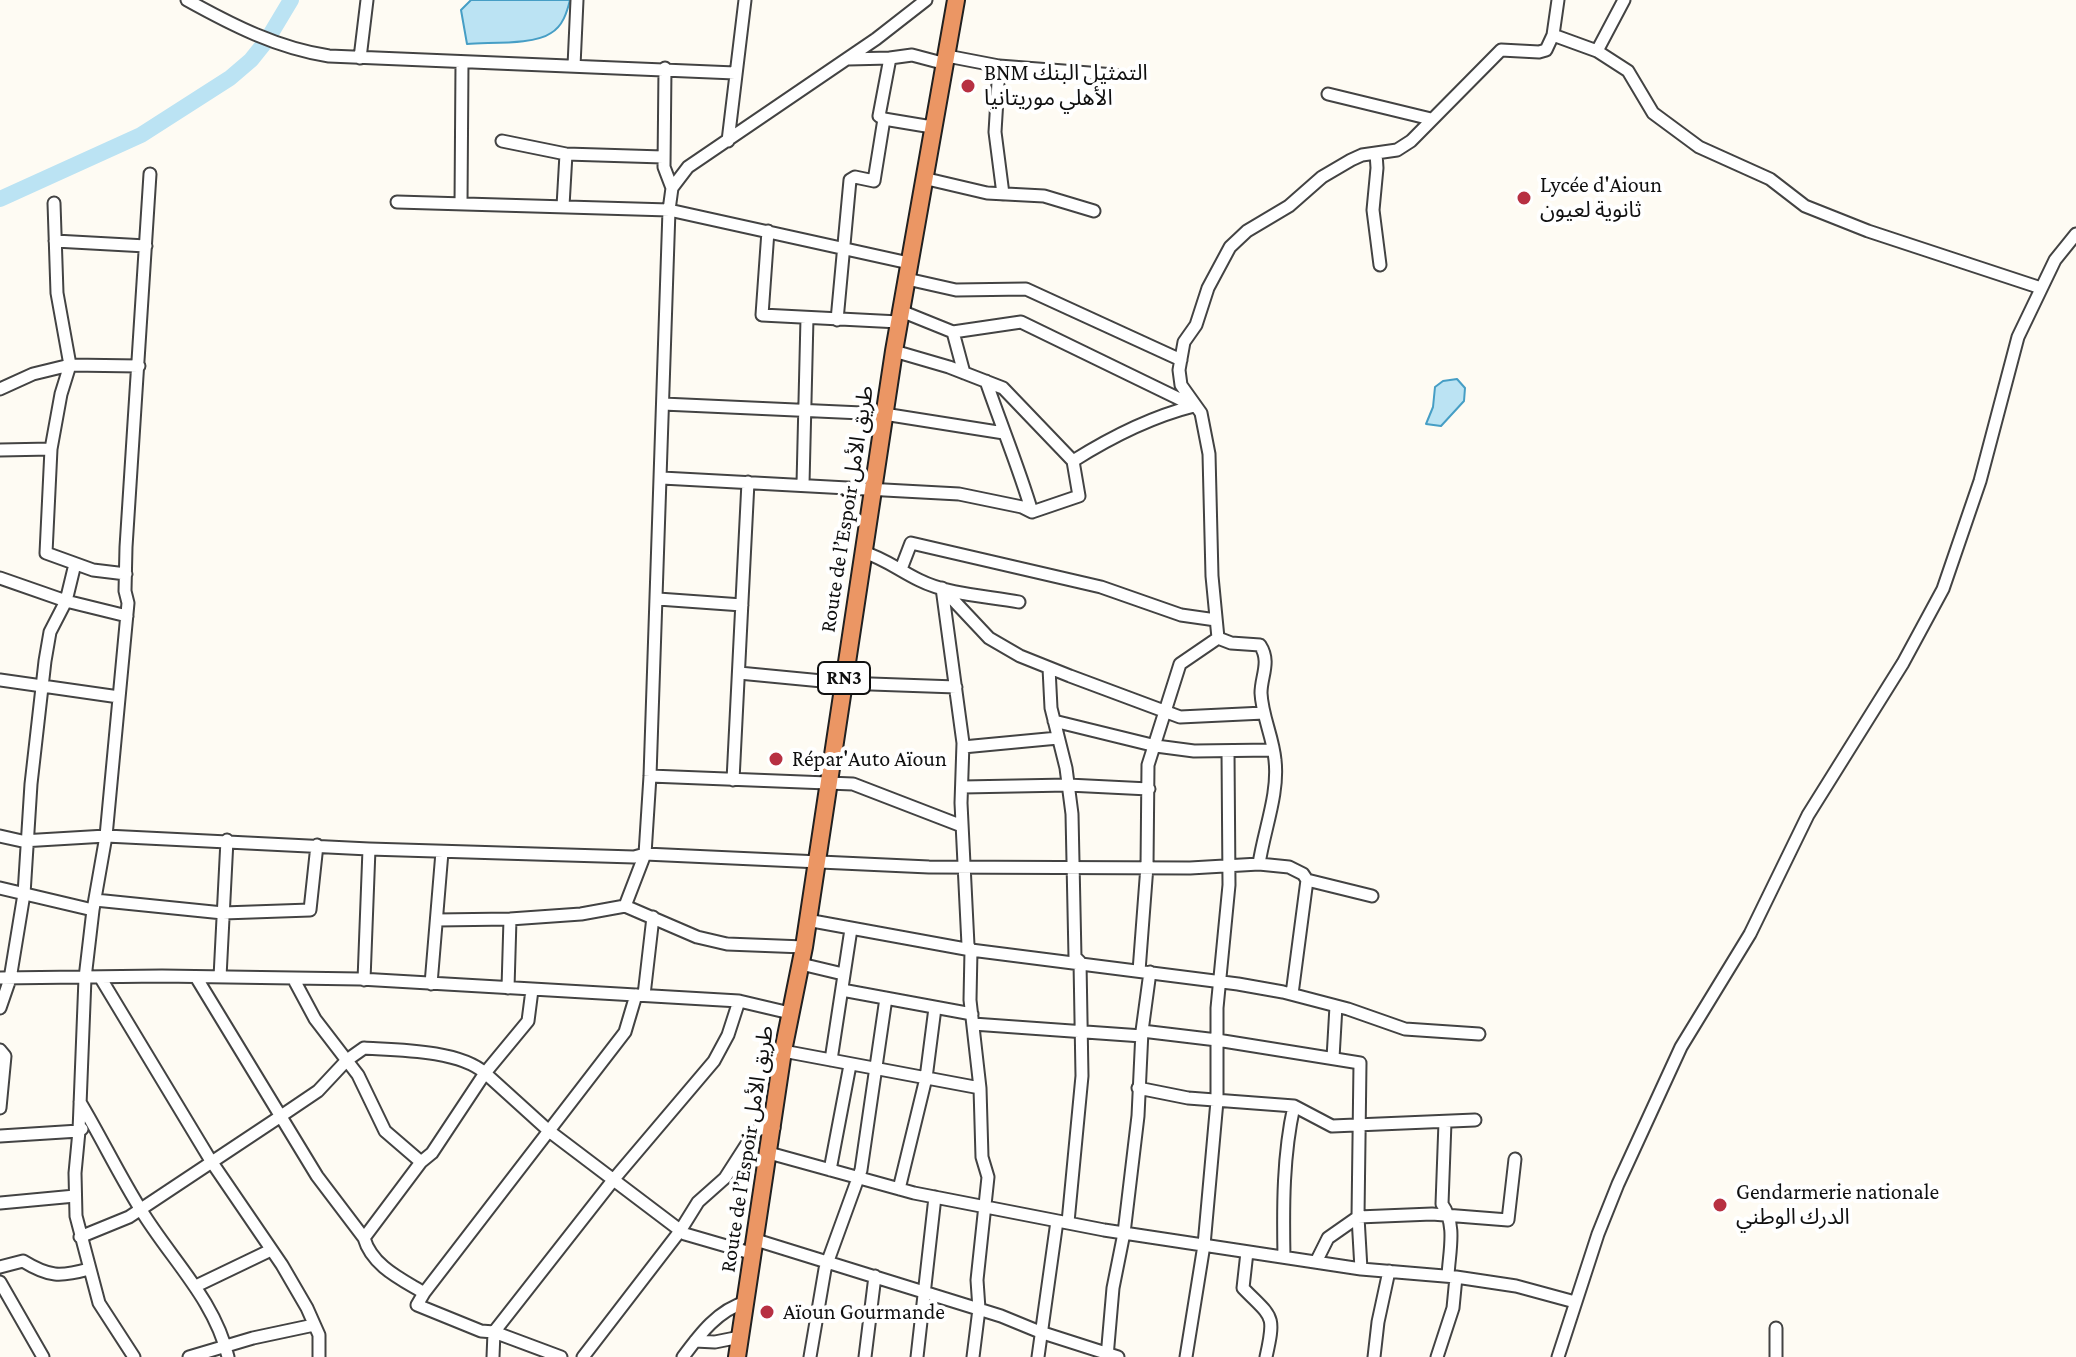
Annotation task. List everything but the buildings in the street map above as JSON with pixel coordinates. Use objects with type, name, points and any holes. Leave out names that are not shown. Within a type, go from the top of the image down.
[{"type":"highway","name":"Route de l’Espoir طريق الأمل","points":[[737,1357],[774,1128],[783,1051],[804,947],[894,351],[956,0]]},
{"type":"street","points":[[187,0],[212,15],[293,49],[329,56],[735,73]]},
{"type":"street","points":[[360,58],[367,0]]},
{"type":"street","points":[[574,66],[577,0]]},
{"type":"street","points":[[728,141],[745,0]]},
{"type":"street","points":[[625,906],[645,854],[658,599],[672,188],[688,167],[847,59],[926,0]]},
{"type":"street","points":[[1218,638],[1209,454],[1201,413],[1181,385],[1179,370],[1184,342],[1196,325],[1208,288],[1230,247],[1247,231],[1289,206],[1322,177],[1362,155],[1397,150],[1411,141],[1501,50],[1546,50],[1553,35],[1558,0]]},
{"type":"street","points":[[1597,51],[1624,0]]},
{"type":"street","points":[[1553,35],[1597,51],[1628,71],[1653,113],[1699,147],[1770,179],[1805,206],[1868,231],[2041,288]]},
{"type":"street","points":[[847,59],[912,55],[999,66],[1115,75]]},
{"type":"street","points":[[890,58],[879,116],[934,125]]},
{"type":"street","points":[[461,204],[462,63]]},
{"type":"street","points":[[999,66],[995,132],[1003,194]]},
{"type":"street","points":[[665,68],[663,157],[665,173],[672,188]]},
{"type":"street","points":[[1328,94],[1431,119]]},
{"type":"street","points":[[837,320],[850,180],[855,177],[874,181],[884,119]]},
{"type":"street","points":[[502,141],[566,154],[663,157]]},
{"type":"street","points":[[1376,153],[1373,210],[1380,265]]},
{"type":"street","points":[[563,206],[566,154]]},
{"type":"street","points":[[134,1357],[99,1303],[80,1237],[75,1196],[85,978],[106,836],[127,616],[126,574],[150,174]]},
{"type":"street","points":[[923,178],[1003,194],[1044,196],[1094,211]]},
{"type":"street","points":[[397,202],[669,210],[843,248],[956,290],[1026,289],[1181,360]]},
{"type":"street","points":[[54,203],[57,293],[70,365],[51,449],[46,553],[93,570],[126,574]]},
{"type":"street","points":[[768,231],[762,315],[837,320],[900,316],[953,332],[1021,322],[1194,406]]},
{"type":"street","points":[[1558,1357],[1618,1184],[1681,1047],[1750,934],[1808,815],[1903,663],[1943,589],[1980,481],[2018,337],[2055,260],[2076,234]]},
{"type":"street","points":[[55,241],[146,246]]},
{"type":"street","points":[[803,484],[807,318]]},
{"type":"street","points":[[953,332],[964,373]]},
{"type":"street","points":[[662,478],[959,494],[1022,507],[1032,512],[1079,496],[1073,461],[1003,388],[894,351]]},
{"type":"street","points":[[0,389],[33,374],[70,365],[139,366]]},
{"type":"street","points":[[986,381],[1017,462],[1032,512]]},
{"type":"street","points":[[663,404],[884,414],[1004,433]]},
{"type":"street","points":[[1073,461],[1133,427],[1168,412],[1194,406]]},
{"type":"street","points":[[0,450],[51,449]]},
{"type":"street","points":[[733,780],[748,482]]},
{"type":"street","points":[[901,569],[911,543],[1101,587],[1181,615],[1216,620]]},
{"type":"street","points":[[863,552],[879,556],[920,581],[1019,602]]},
{"type":"street","points":[[0,1008],[24,894],[41,684],[50,632],[66,601],[75,564]]},
{"type":"street","points":[[0,578],[66,601],[127,616]]},
{"type":"street","points":[[942,588],[989,638],[1049,668],[1180,717],[1264,713]]},
{"type":"street","points":[[942,588],[963,747],[962,826],[968,945],[971,950],[982,1157],[988,1177],[977,1280],[979,1309],[973,1357]]},
{"type":"street","points":[[658,599],[742,605]]},
{"type":"street","points":[[80,1237],[129,1217],[281,1116],[318,1091],[347,1060],[364,1048],[383,1049],[474,1064],[549,1131],[680,1231],[728,1248],[755,1247],[829,1261],[1111,1356],[1113,1288],[1124,1233],[1138,1116],[1145,971],[1148,765],[1180,664],[1218,638]]},
{"type":"street","points":[[1218,638],[1231,643],[1260,645],[1265,652],[1261,697],[1275,759],[1271,806],[1259,864]]},
{"type":"street","points":[[1038,1357],[1040,1332],[1062,1222],[1082,1076],[1080,962],[1075,957],[1072,814],[1051,708],[1049,668]]},
{"type":"street","points":[[739,673],[843,683],[956,687]]},
{"type":"street","points":[[0,680],[119,697]]},
{"type":"street","points":[[1054,721],[1156,746],[1194,751],[1273,750]]},
{"type":"street","points":[[963,747],[1058,738]]},
{"type":"street","points":[[1186,1357],[1204,1245],[1217,1101],[1217,1040],[1229,885],[1231,814],[1228,751]]},
{"type":"street","points":[[650,776],[853,784],[962,826]]},
{"type":"street","points":[[963,787],[1068,785],[1149,789]]},
{"type":"street","points":[[0,836],[27,840],[106,836],[227,840],[442,852],[634,857],[645,854],[964,868],[1190,868],[1259,864],[1289,867],[1303,874],[1307,880],[1292,994]]},
{"type":"street","points":[[220,977],[227,840]]},
{"type":"street","points":[[0,888],[94,905],[223,913],[310,910],[317,845]]},
{"type":"street","points":[[364,980],[369,849]]},
{"type":"street","points":[[431,984],[442,852]]},
{"type":"street","points":[[1307,880],[1372,896]]},
{"type":"street","points":[[437,920],[581,914],[625,906],[697,937],[727,944],[804,947]]},
{"type":"street","points":[[561,1357],[494,1332],[481,1331],[417,1305],[625,1032],[640,995],[653,917]]},
{"type":"street","points":[[508,988],[510,919]]},
{"type":"street","points":[[807,920],[971,950],[1080,962],[1292,994],[1405,1029],[1479,1034]]},
{"type":"street","points":[[831,1060],[851,929]]},
{"type":"street","points":[[801,964],[843,974]]},
{"type":"street","points":[[100,977],[211,1161],[307,1308],[319,1335],[319,1357]]},
{"type":"street","points":[[196,977],[317,1176],[364,1238],[367,1250],[386,1270],[424,1293]]},
{"type":"street","points":[[5,978],[364,980],[739,1001],[790,1013]]},
{"type":"street","points":[[293,978],[315,1019],[358,1075],[385,1131],[421,1162]]},
{"type":"street","points":[[364,1238],[421,1162],[432,1153],[485,1073],[528,1021],[532,990]]},
{"type":"street","points":[[842,990],[935,1008],[973,1019],[1081,1031],[1217,1040],[1360,1063],[1358,1217],[1361,1269]]},
{"type":"street","points":[[810,1357],[829,1261],[861,1170],[886,998]]},
{"type":"street","points":[[493,1357],[494,1332],[614,1179],[714,1061],[728,1035],[739,1001]]},
{"type":"street","points":[[1333,1058],[1336,1006]]},
{"type":"street","points":[[899,1189],[926,1078],[935,1008]]},
{"type":"street","points":[[0,1050],[5,1056],[0,1108]]},
{"type":"street","points":[[783,1051],[980,1088]]},
{"type":"street","points":[[830,1170],[850,1065]]},
{"type":"street","points":[[1138,1088],[1217,1101],[1294,1106],[1332,1126],[1475,1120]]},
{"type":"street","points":[[80,1102],[140,1209],[196,1286],[227,1352]]},
{"type":"street","points":[[1284,1257],[1285,1172],[1294,1106]]},
{"type":"street","points":[[0,1136],[79,1131],[92,1122]]},
{"type":"street","points":[[1437,1357],[1453,1308],[1452,1227],[1450,1215],[1442,1204],[1445,1122]]},
{"type":"street","points":[[583,1357],[680,1231],[698,1202],[725,1178],[752,1136],[759,1129],[774,1128]]},
{"type":"street","points":[[769,1153],[899,1189],[1062,1222],[1361,1269],[1516,1286],[1575,1302]]},
{"type":"street","points":[[1316,1262],[1328,1238],[1358,1217],[1450,1215],[1508,1220],[1515,1159]]},
{"type":"street","points":[[0,1203],[75,1196]]},
{"type":"street","points":[[917,1357],[935,1197]]},
{"type":"street","points":[[196,1286],[271,1250]]},
{"type":"street","points":[[1247,1252],[1243,1288],[1263,1305],[1271,1320],[1266,1357]]},
{"type":"street","points":[[0,1267],[23,1261],[45,1275],[89,1269]]},
{"type":"street","points":[[1374,1357],[1389,1271]]},
{"type":"street","points":[[865,1357],[875,1276]]},
{"type":"street","points":[[0,1282],[43,1357]]},
{"type":"street","points":[[683,1357],[725,1311],[746,1302]]},
{"type":"street","points":[[189,1357],[227,1352],[253,1338],[314,1325]]},
{"type":"street","points":[[1776,1328],[1776,1357]]},
{"type":"street","points":[[695,1341],[715,1342],[740,1337]]},
{"type":"water","points":[[471,0],[570,0],[561,23],[543,37],[467,44],[461,10]]},
{"type":"water","points":[[1457,379],[1465,388],[1464,401],[1441,426],[1426,424],[1433,407],[1435,387],[1443,381]]},
{"type":"waterway","points":[[0,199],[141,135],[230,78],[251,60],[267,40],[291,0]]},
{"type":"place","name":"BNM التمثيل البنك الأهلي موريتانيا","points":[[968,86]]},
{"type":"place","name":"Lycée d'Aioun ثانوية لعيون","points":[[1524,198]]},
{"type":"place","name":"Répar'Auto Aïoun","points":[[776,759]]},
{"type":"place","name":"Gendarmerie nationale الدرك الوطني","points":[[1720,1205]]},
{"type":"place","name":"Aïoun Gourmande","points":[[767,1312]]}]
